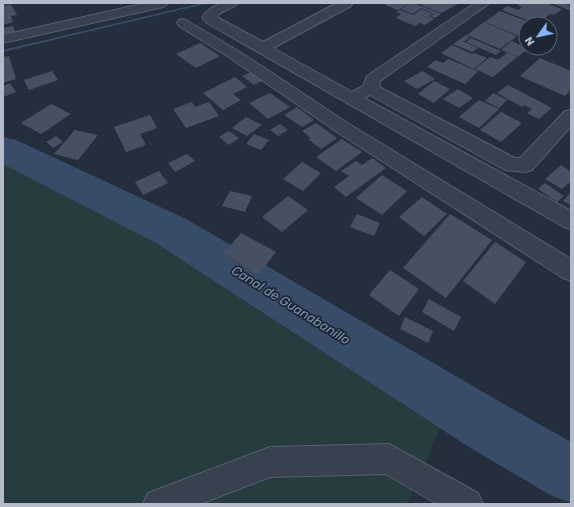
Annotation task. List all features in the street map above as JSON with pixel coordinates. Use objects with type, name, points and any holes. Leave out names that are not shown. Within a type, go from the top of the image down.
[{"type":"street","points":[[3,39],[163,3]]},
{"type":"street","points":[[232,3],[214,10],[209,17],[571,221]]},
{"type":"street","points":[[263,48],[347,3]]},
{"type":"street","points":[[372,89],[372,79],[484,3]]},
{"type":"street","points":[[184,23],[343,128],[571,271]]},
{"type":"street","points":[[351,98],[372,89]]},
{"type":"street","points":[[372,89],[512,165],[525,165],[571,115]]},
{"type":"street","points":[[159,504],[270,462],[390,459],[467,504]]},
{"type":"green space","points":[[3,149],[171,231],[451,404],[407,504],[3,504]]},
{"type":"building","points":[[388,3],[410,3],[398,10],[385,5]]},
{"type":"building","points":[[411,3],[441,14],[435,18],[430,16],[434,14],[422,8],[412,14],[401,9]]},
{"type":"building","points":[[424,3],[460,3],[441,13],[421,5]]},
{"type":"building","points":[[520,3],[546,3],[562,9],[554,15],[550,14],[547,16],[518,16],[502,10],[507,6],[519,10],[522,7],[517,5]]},
{"type":"building","points":[[551,3],[563,3],[571,6],[571,9],[569,10]]},
{"type":"building","points":[[12,6],[17,15],[11,16],[13,22],[3,25],[3,8]]},
{"type":"building","points":[[422,9],[433,14],[429,16],[434,19],[425,25],[420,23],[415,26],[396,18],[401,14],[396,12],[400,10],[413,15]]},
{"type":"building","points":[[500,11],[518,18],[518,36],[485,22]]},
{"type":"building","points":[[484,22],[517,36],[500,49],[467,35]]},
{"type":"building","points":[[13,26],[15,32],[3,34],[3,28]]},
{"type":"building","points":[[466,35],[470,37],[465,41],[462,41],[478,48],[472,52],[453,44]]},
{"type":"building","points":[[471,38],[501,51],[496,55],[466,42]]},
{"type":"building","points":[[512,41],[518,44],[519,56],[518,57],[501,50]]},
{"type":"building","points":[[200,43],[220,56],[196,68],[176,54]]},
{"type":"building","points":[[452,45],[472,54],[474,53],[487,58],[474,69],[441,53]]},
{"type":"building","points":[[507,53],[517,57],[493,77],[475,69],[490,57],[498,60]]},
{"type":"building","points":[[9,56],[16,79],[3,83],[3,57]]},
{"type":"building","points":[[540,58],[571,71],[571,89],[565,96],[520,76]]},
{"type":"building","points":[[448,59],[478,71],[465,84],[427,67],[436,60],[443,63]]},
{"type":"building","points":[[52,71],[58,80],[29,90],[24,80]]},
{"type":"building","points":[[253,71],[264,80],[254,85],[242,76]]},
{"type":"building","points":[[423,71],[435,79],[417,89],[404,81]]},
{"type":"building","points":[[235,77],[247,87],[233,94],[241,100],[223,110],[203,93]]},
{"type":"building","points":[[434,81],[450,89],[434,103],[418,94]]},
{"type":"building","points":[[10,83],[16,92],[3,97],[3,86]]},
{"type":"building","points":[[508,85],[552,108],[539,119],[527,113],[532,109],[524,105],[522,107],[497,93]]},
{"type":"building","points":[[458,89],[473,98],[459,108],[443,99]]},
{"type":"building","points":[[270,93],[290,107],[268,119],[249,103]]},
{"type":"building","points":[[493,93],[507,100],[499,108],[485,101]]},
{"type":"building","points":[[479,100],[499,109],[479,128],[459,117]]},
{"type":"building","points":[[192,102],[195,107],[209,102],[219,116],[186,128],[173,109]]},
{"type":"building","points":[[51,104],[71,114],[41,134],[21,123]]},
{"type":"building","points":[[297,107],[314,120],[302,127],[284,115]]},
{"type":"building","points":[[501,112],[522,123],[501,142],[480,130]]},
{"type":"building","points":[[150,115],[157,128],[140,134],[146,145],[126,152],[114,127]]},
{"type":"building","points":[[246,117],[262,125],[247,136],[232,128]]},
{"type":"building","points":[[316,123],[337,138],[321,149],[308,139],[311,138],[302,131]]},
{"type":"building","points":[[280,124],[288,130],[278,136],[270,130]]},
{"type":"building","points":[[75,130],[98,135],[78,160],[54,154]]},
{"type":"building","points":[[229,131],[239,138],[229,145],[219,137]]},
{"type":"building","points":[[254,134],[269,140],[261,150],[246,144]]},
{"type":"building","points":[[56,136],[63,142],[53,148],[46,142]]},
{"type":"building","points":[[342,139],[362,152],[336,171],[316,157]]},
{"type":"building","points":[[187,154],[195,161],[175,172],[168,163]]},
{"type":"building","points":[[372,158],[386,168],[346,197],[334,187],[349,176],[341,171],[356,161],[362,165]]},
{"type":"building","points":[[302,162],[321,173],[303,191],[283,179]]},
{"type":"building","points":[[561,165],[571,172],[571,184],[569,183],[562,189],[545,179]]},
{"type":"building","points":[[159,171],[168,183],[143,195],[135,182]]},
{"type":"building","points":[[382,175],[407,191],[382,215],[356,198]]},
{"type":"building","points":[[545,183],[564,196],[557,202],[538,189]]},
{"type":"building","points":[[230,191],[252,196],[245,212],[222,206]]},
{"type":"building","points":[[571,192],[571,205],[563,201]]},
{"type":"building","points":[[288,196],[308,210],[282,232],[262,217]]},
{"type":"building","points":[[422,197],[447,214],[424,236],[399,217]]},
{"type":"building","points":[[357,214],[380,223],[374,236],[350,227]]},
{"type":"building","points":[[450,214],[492,240],[446,298],[403,268]]},
{"type":"building","points":[[241,233],[276,252],[259,274],[224,253]]},
{"type":"building","points":[[495,242],[526,262],[495,304],[463,281]]},
{"type":"building","points":[[390,270],[419,289],[399,316],[369,295]]},
{"type":"building","points":[[429,299],[461,317],[454,331],[422,312]]},
{"type":"building","points":[[405,317],[433,331],[428,343],[400,329]]},
{"type":"waterway","points":[[3,51],[207,3]]},
{"type":"waterway","name":"Canal de Guanabanillo","points":[[3,149],[171,231],[489,427],[571,474]]}]
